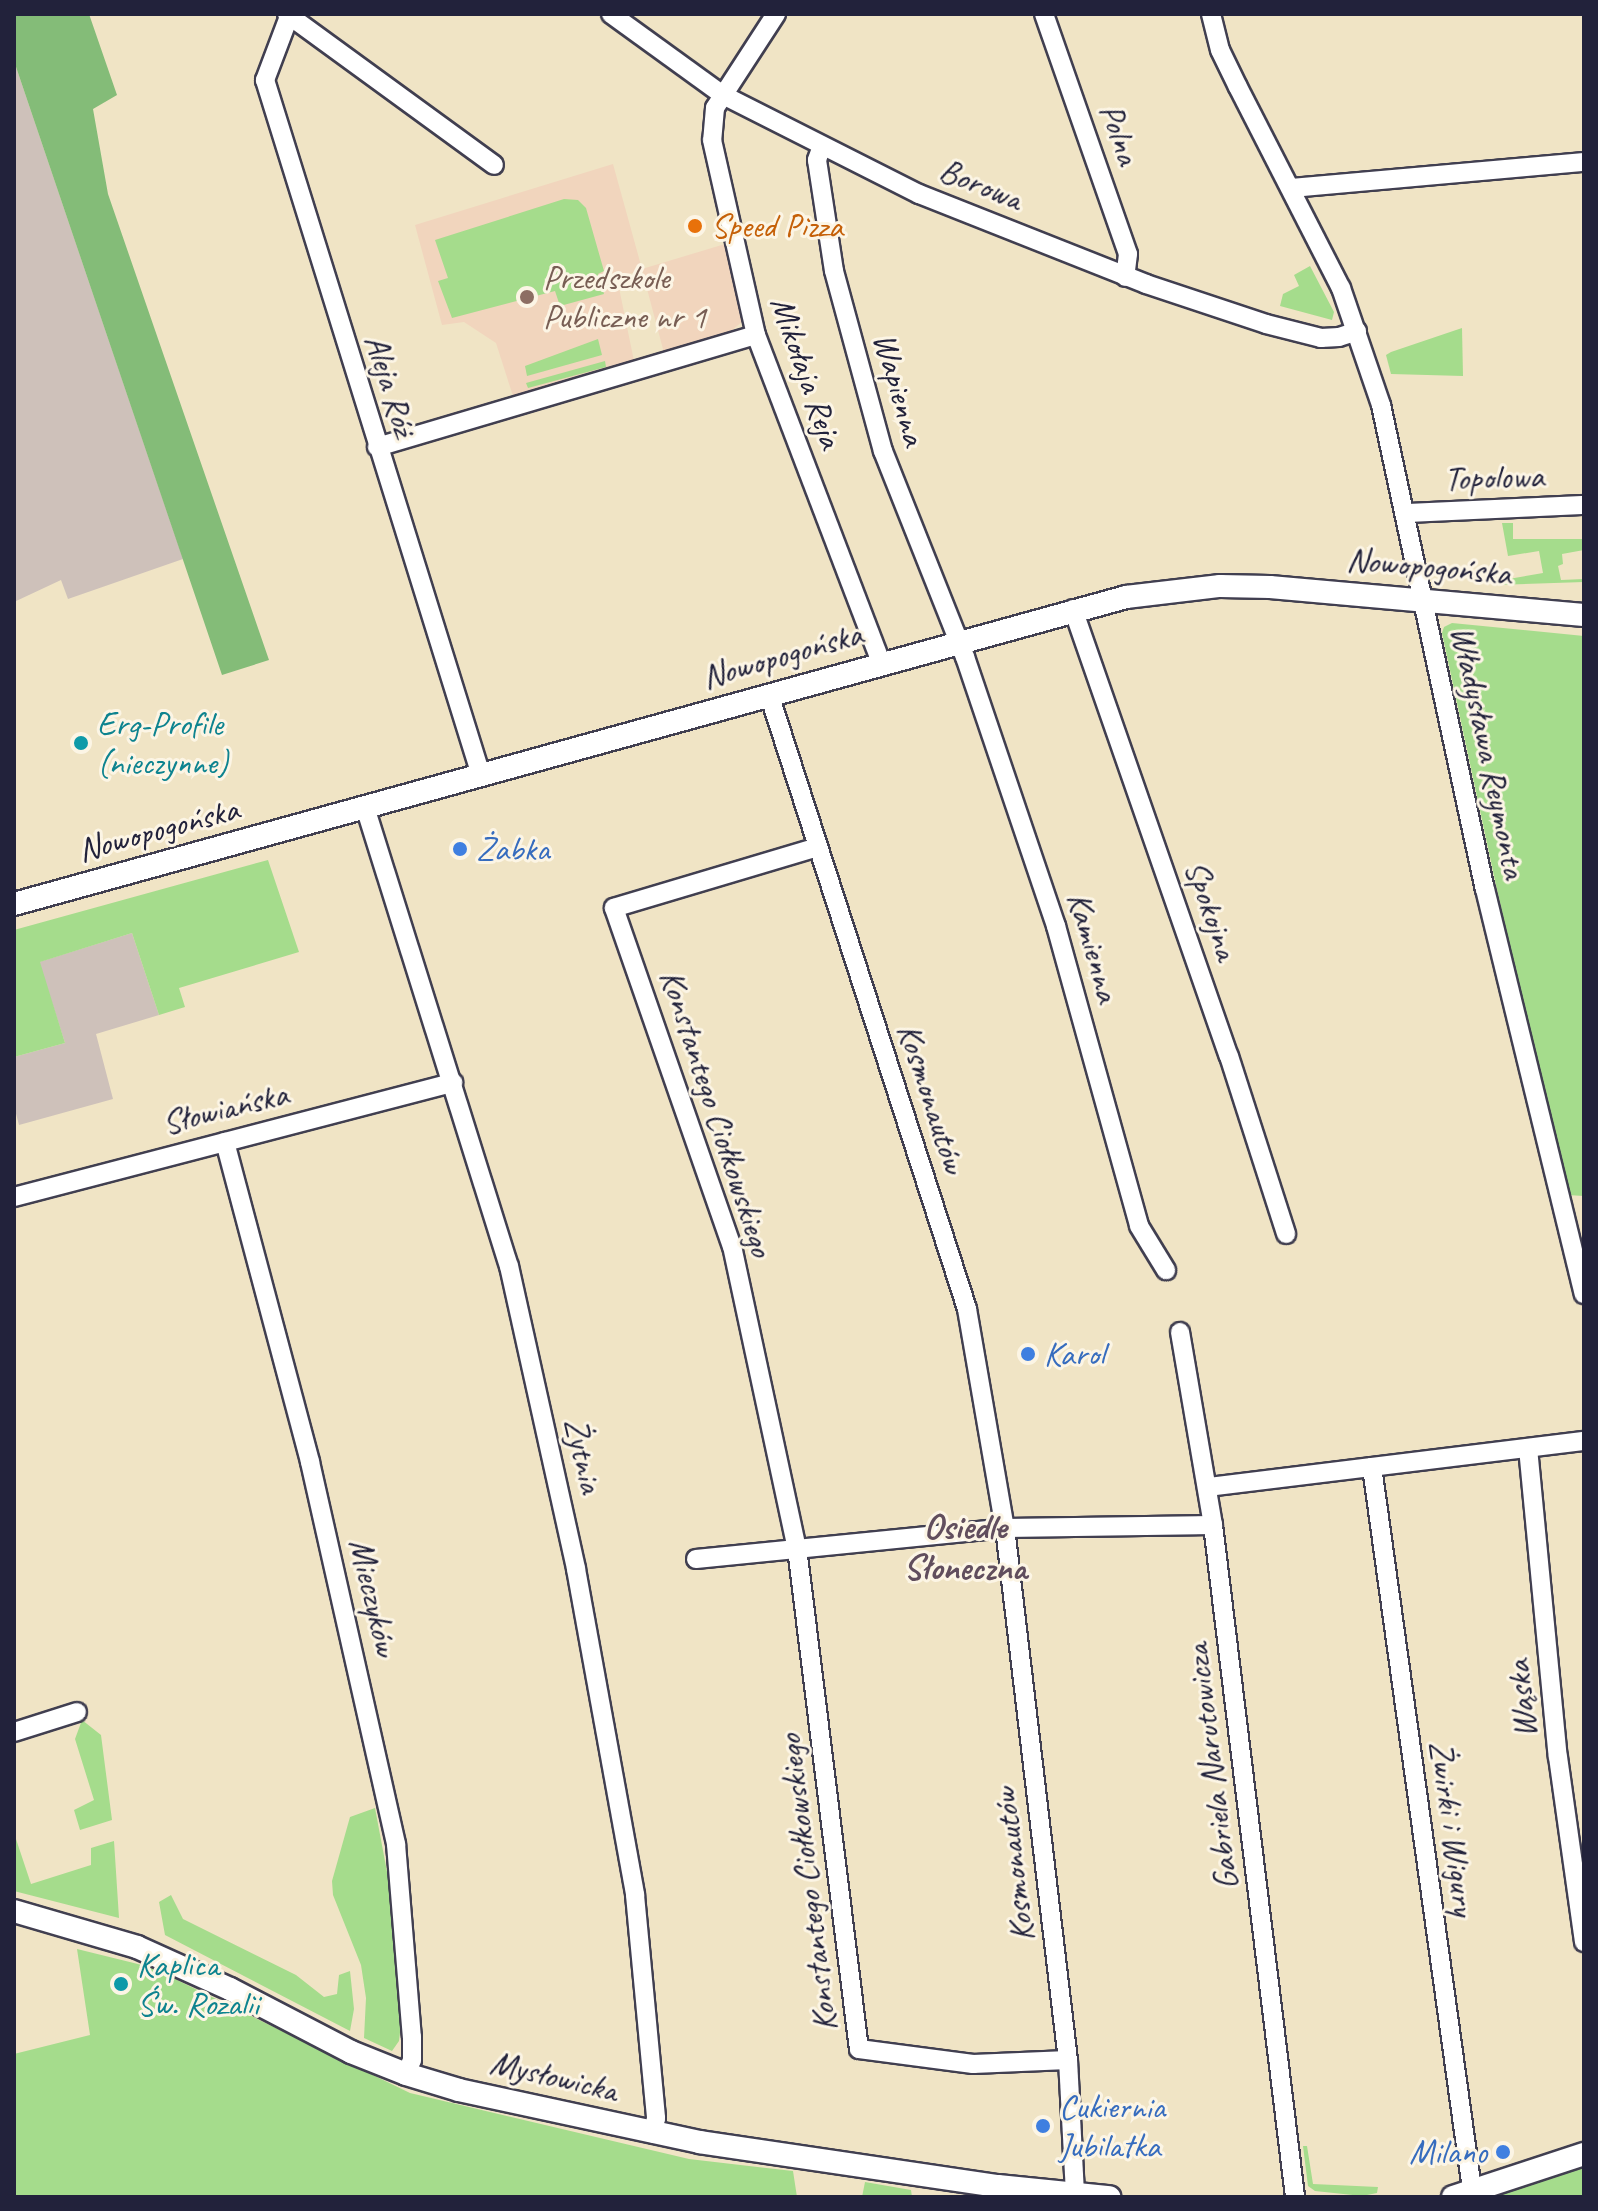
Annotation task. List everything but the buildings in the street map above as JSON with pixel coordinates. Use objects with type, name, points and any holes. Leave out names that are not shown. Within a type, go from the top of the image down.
[{"type":"street","points":[[288,14],[494,165]]},
{"type":"street","name":"Aleja Róż","points":[[288,14],[265,80],[481,775]]},
{"type":"street","name":"Borowa","points":[[611,14],[723,95],[919,194],[1125,277],[1266,324],[1321,338],[1339,337],[1357,331]]},
{"type":"street","name":"Mikołaja Reja","points":[[776,14],[715,108],[711,132],[756,335],[881,663]]},
{"type":"street","name":"Polna","points":[[1044,14],[1128,254],[1125,277]]},
{"type":"street","name":"Władysława Reymonta","points":[[1211,14],[1220,50],[1341,288],[1381,405],[1489,904],[1578,1243],[1584,1294]]},
{"type":"street","name":"Wapienna","points":[[822,146],[817,160],[834,271],[883,451],[959,641]]},
{"type":"street","points":[[1292,188],[1584,162]]},
{"type":"street","points":[[377,447],[756,335]]},
{"type":"street","name":"Topolowa","points":[[1406,513],[1584,505]]},
{"type":"street","name":"Nowopogońska","points":[[14,904],[1073,609],[1126,597],[1220,586],[1584,615]]},
{"type":"street","name":"Spokojna","points":[[1073,609],[1229,1056],[1286,1234]]},
{"type":"street","name":"Kamienna","points":[[959,641],[1056,926],[1139,1226],[1166,1270]]},
{"type":"street","name":"Kosmonautów","points":[[769,694],[967,1309],[1005,1528],[1068,2060],[1075,2194]]},
{"type":"street","name":"Żytnia","points":[[365,807],[509,1266],[576,1569],[635,1895],[656,2118],[653,2134]]},
{"type":"street","name":"Konstantego Ciołkowskiego","points":[[818,847],[614,908],[732,1246],[797,1548],[859,2049],[973,2064],[1068,2060]]},
{"type":"street","name":"Słowiańska","points":[[14,1197],[453,1083]]},
{"type":"street","name":"Mieczyków","points":[[225,1142],[310,1462],[396,1844],[412,2037],[412,2060],[406,2074]]},
{"type":"street","name":"Gabriela Narutowicza","points":[[1180,1332],[1208,1487],[1295,2197]]},
{"type":"street","points":[[1208,1487],[1584,1441]]},
{"type":"street","name":"Wąska","points":[[1528,1448],[1558,1757],[1584,1942]]},
{"type":"street","name":"Żwirki i Wigury","points":[[1372,1467],[1466,2195]]},
{"type":"street","points":[[696,1559],[1005,1528],[1213,1525]]},
{"type":"street","points":[[14,1732],[77,1712]]},
{"type":"street","name":"Mysłowicka","points":[[14,1911],[137,1947],[230,1989],[351,2052],[406,2074],[653,2134],[998,2191],[1109,2197]]},
{"type":"street","points":[[1466,2195],[1584,2154]]},
{"type":"shaded area","points":[[14,61],[183,559],[68,599],[61,580],[14,602]]},
{"type":"shaded area","name":"Przedszkole Publiczne nr 1","points":[[613,164],[642,269],[725,244],[743,321],[731,331],[664,353],[642,270],[617,278],[634,361],[513,396],[496,343],[464,322],[442,325],[415,225]]},
{"type":"shaded area","points":[[132,933],[159,1015],[96,1034],[113,1099],[19,1125],[14,1106],[14,1057],[65,1043],[39,962]]},
{"type":"green space","points":[[14,14],[89,14],[117,95],[93,109],[108,194],[269,660],[222,675],[14,61]]},
{"type":"green space","points":[[564,199],[578,200],[586,208],[604,271],[598,274],[604,294],[560,306],[555,291],[452,318],[438,281],[448,278],[435,240]]},
{"type":"green space","points":[[1310,266],[1334,312],[1332,320],[1280,306],[1283,294],[1299,286],[1294,275]]},
{"type":"green space","points":[[1462,328],[1463,376],[1391,374],[1386,355]]},
{"type":"green space","points":[[598,339],[602,355],[527,376],[525,366]]},
{"type":"green space","points":[[605,361],[606,367],[528,388],[526,383]]},
{"type":"green space","points":[[1502,523],[1513,523],[1513,539],[1584,539],[1584,550],[1562,554],[1563,564],[1558,566],[1561,580],[1584,579],[1584,582],[1497,585],[1497,581],[1543,573],[1539,551],[1508,556]]},
{"type":"green space","points":[[1452,623],[1584,636],[1584,1196],[1567,1195],[1442,633],[1444,627]]},
{"type":"green space","points":[[268,860],[299,952],[179,988],[185,1007],[159,1015],[132,933],[40,962],[65,1043],[14,1057],[14,930]]},
{"type":"green space","points":[[82,1720],[101,1735],[112,1820],[80,1830],[74,1810],[94,1800],[75,1739]]},
{"type":"green space","points":[[375,1808],[391,1893],[399,1980],[401,2024],[399,2041],[392,2051],[364,2038],[366,1998],[361,1965],[333,1895],[332,1881],[350,1817]]},
{"type":"green space","points":[[14,1833],[31,1884],[91,1865],[91,1848],[114,1841],[119,1918],[14,1891]]},
{"type":"green space","points":[[171,1895],[183,1919],[296,1975],[324,1997],[337,1994],[339,1975],[350,1971],[354,2009],[350,2031],[165,1935],[159,1902]]},
{"type":"green space","points":[[77,1949],[150,1967],[410,2093],[689,2159],[793,2171],[797,2197],[14,2197],[14,2054],[90,2035]]},
{"type":"green space","points":[[1303,2146],[1307,2146],[1313,2184],[1378,2187],[1377,2193],[1362,2196],[1315,2191],[1308,2186]]},
{"type":"green space","points":[[1584,2162],[1584,2197],[1499,2197],[1508,2188]]},
{"type":"green space","points":[[865,2182],[911,2190],[912,2197],[862,2197]]},
{"type":"place","name":"Speed Pizza","points":[[695,226]]},
{"type":"place","name":"Przedszkole Publiczne nr 1","points":[[527,297]]},
{"type":"place","name":"Erg-Profile (nieczynne)","points":[[81,743]]},
{"type":"place","name":"Żabka","points":[[460,849]]},
{"type":"place","name":"Karol","points":[[1028,1354]]},
{"type":"place","name":"Kaplica Św. Rozalii","points":[[121,1984]]},
{"type":"place","name":"Cukiernia Jubilatka","points":[[1043,2126]]},
{"type":"place","name":"Milano","points":[[1503,2152]]},
{"type":"district","name":"Osiedle Słoneczna","points":[[965,1546]]}]
